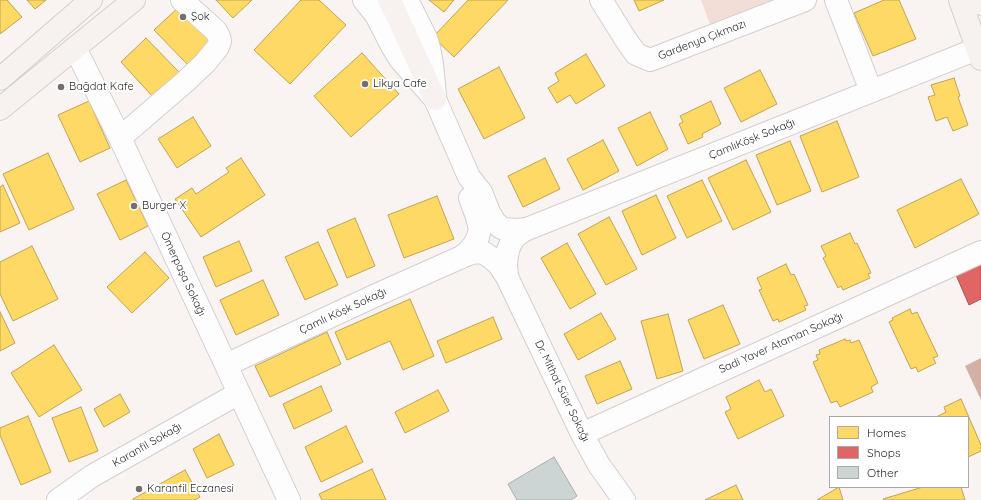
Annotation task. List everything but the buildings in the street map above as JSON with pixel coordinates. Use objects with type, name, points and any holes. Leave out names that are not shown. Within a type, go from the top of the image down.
[{"type":"main road","points":[[0,78],[91,0]]},
{"type":"main road","points":[[0,109],[134,0]]},
{"type":"main road","points":[[389,0],[435,99]]},
{"type":"main road","points":[[960,0],[979,54]]},
{"type":"main road","points":[[980,0],[981,4]]},
{"type":"street","points":[[120,138],[186,81],[205,63],[218,47],[220,41],[216,31],[182,0]]},
{"type":"street","points":[[364,0],[376,15],[396,53],[435,99],[469,177],[481,192],[489,212],[496,224],[508,230],[527,229]]},
{"type":"street","points":[[407,0],[426,38],[429,48],[435,99]]},
{"type":"street","name":"Gardenya Çıkmazı","points":[[601,0],[636,54],[650,60],[805,0]]},
{"type":"street","points":[[836,0],[871,91]]},
{"type":"street","name":"Ömerpaşa Sokağı","points":[[75,48],[120,138],[289,500]]},
{"type":"street","name":"ÇamlıKöşk Sokağı","points":[[527,229],[871,91],[979,54]]},
{"type":"street","points":[[460,258],[468,252],[477,241],[480,229],[469,195],[469,177]]},
{"type":"street","name":"Dr. Mithat Süer Sokağı","points":[[507,277],[506,263],[508,250],[515,237],[527,229]]},
{"type":"street","name":"Dr. Mithat Süer Sokağı","points":[[460,258],[479,252],[484,253],[494,259],[499,265],[507,277],[582,434],[599,465],[624,500]]},
{"type":"street","name":"Sadi Yaver Ataman Sokağı","points":[[582,434],[981,252]]},
{"type":"street","name":"Çamlı Köşk Sokağı","points":[[226,365],[460,258]]},
{"type":"street","name":"Karanfil Sokağı","points":[[66,498],[92,476],[239,393]]},
{"type":"shaded area","points":[[701,0],[796,0],[713,32]]},
{"type":"shaded area","points":[[981,358],[981,400],[965,366]]},
{"type":"place","name":"Şok","points":[[183,17]]},
{"type":"place","name":"Likya Cafe","points":[[365,84]]},
{"type":"place","name":"Bağdat Kafe","points":[[61,87]]},
{"type":"place","name":"Burger X","points":[[134,206]]},
{"type":"place","name":"Karanfil Eczanesi","points":[[139,489]]}]
